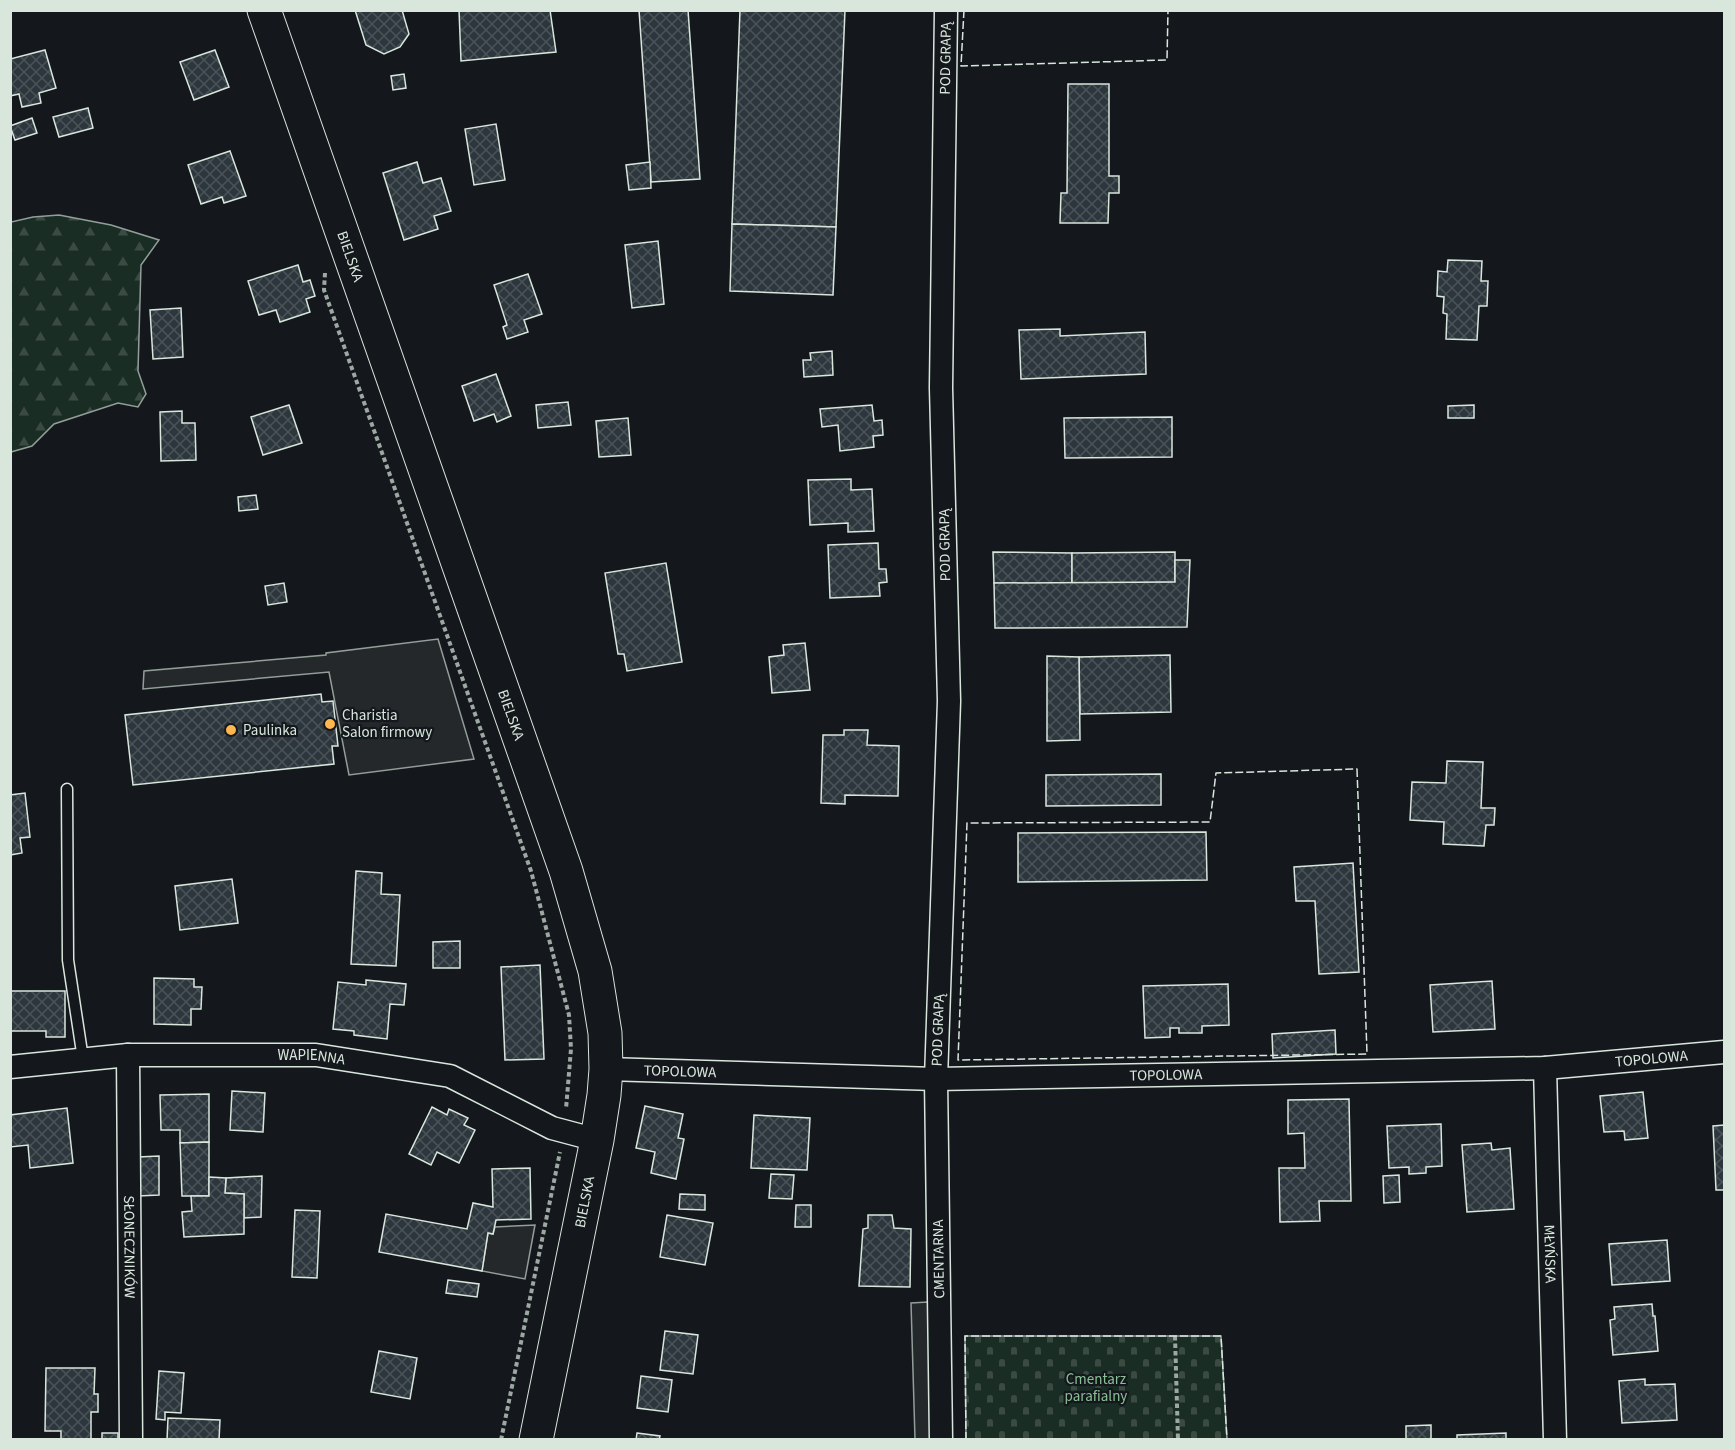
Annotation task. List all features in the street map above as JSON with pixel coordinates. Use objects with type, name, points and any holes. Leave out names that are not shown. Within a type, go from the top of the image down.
[{"type":"main road","name":"BIELSKA","points":[[264,10],[566,871],[595,971],[605,1033],[604,1095],[597,1140],[536,1440]]},
{"type":"street","name":"POD GRAPĄ","points":[[936,1079],[948,700],[941,388],[946,10]]},
{"type":"street","name":"TOPOLOWA","points":[[606,1069],[936,1079],[1545,1068],[1725,1052]]},
{"type":"street","name":"WAPIENNA","points":[[10,1066],[128,1054],[316,1055],[450,1076],[552,1128],[597,1140]]},
{"type":"street","name":"SŁONECZNIKÓW","points":[[128,1054],[131,1440]]},
{"type":"street","name":"MŁYŃSKA","points":[[1545,1068],[1555,1440]]},
{"type":"street","name":"CMENTARNA","points":[[936,1079],[941,1440]]},
{"type":"lane","points":[[67,789],[68,960],[83,1059]]},
{"type":"path","points":[[325,266],[324,290],[531,872],[569,1015],[571,1049],[565,1131],[501,1440]]},
{"type":"path","points":[[1175,1336],[1178,1440]]},
{"type":"green space","points":[[59,215],[111,225],[159,240],[141,265],[138,371],[146,394],[138,407],[118,403],[54,424],[32,446],[11,452],[11,222]]},
{"type":"green space","name":"Cmentarz parafialny","points":[[965,1336],[1221,1336],[1227,1439],[966,1439]]},
{"type":"shaded area","points":[[438,639],[474,759],[349,775],[329,672],[143,689],[144,671],[326,655],[326,653]]},
{"type":"shaded area","points":[[535,1225],[525,1279],[482,1271],[488,1233],[493,1234],[495,1227]]},
{"type":"shaded area","points":[[928,1302],[932,1439],[915,1439],[911,1303]]},
{"type":"building","points":[[355,10],[402,10],[409,34],[400,47],[384,54],[366,45]]},
{"type":"building","points":[[459,10],[550,10],[556,52],[461,61]]},
{"type":"building","points":[[639,10],[688,10],[700,179],[651,182]]},
{"type":"building","points":[[740,10],[845,10],[836,227],[732,224]]},
{"type":"building","points":[[45,50],[56,88],[39,93],[41,103],[22,107],[19,94],[10,96],[10,59]]},
{"type":"building","points":[[215,50],[229,87],[194,100],[180,62]]},
{"type":"building","points":[[404,74],[406,88],[393,90],[391,76]]},
{"type":"building","points":[[1068,84],[1109,84],[1109,176],[1119,176],[1119,193],[1109,193],[1108,223],[1060,223],[1061,193],[1067,193]]},
{"type":"building","points":[[88,108],[93,128],[59,137],[53,117]]},
{"type":"building","points":[[32,118],[37,133],[15,140],[10,126]]},
{"type":"building","points":[[496,124],[505,180],[474,185],[465,129]]},
{"type":"building","points":[[230,151],[246,196],[224,203],[222,197],[201,204],[188,165]]},
{"type":"building","points":[[417,162],[423,183],[441,178],[451,211],[434,216],[438,229],[404,240],[383,173]]},
{"type":"building","points":[[650,162],[651,188],[629,190],[626,165]]},
{"type":"building","points":[[732,224],[836,227],[833,295],[730,291]]},
{"type":"building","points":[[658,241],[664,304],[632,308],[625,245]]},
{"type":"building","points":[[1448,260],[1482,261],[1481,281],[1488,281],[1487,306],[1479,306],[1477,340],[1446,339],[1447,314],[1443,313],[1444,297],[1437,296],[1438,271],[1447,272]]},
{"type":"building","points":[[298,265],[303,282],[310,280],[315,296],[306,299],[310,312],[280,322],[276,310],[259,315],[248,281]]},
{"type":"building","points":[[528,274],[542,314],[524,320],[528,332],[507,339],[503,327],[507,325],[494,285]]},
{"type":"building","points":[[181,308],[183,357],[153,359],[150,310]]},
{"type":"building","points":[[1060,329],[1060,336],[1145,332],[1146,374],[1021,379],[1019,330]]},
{"type":"building","points":[[832,351],[833,375],[804,377],[803,360],[811,360],[810,353]]},
{"type":"building","points":[[496,374],[511,416],[497,422],[494,414],[474,421],[462,386]]},
{"type":"building","points":[[568,402],[571,425],[538,428],[536,405]]},
{"type":"building","points":[[289,405],[302,443],[263,455],[251,417]]},
{"type":"building","points":[[872,405],[874,421],[882,420],[883,435],[873,436],[874,447],[840,451],[838,425],[822,427],[820,409]]},
{"type":"building","points":[[1474,405],[1474,418],[1448,418],[1448,406]]},
{"type":"building","points":[[182,411],[182,423],[195,423],[196,460],[161,461],[160,412]]},
{"type":"building","points":[[1172,417],[1172,457],[1065,458],[1064,418]]},
{"type":"building","points":[[628,418],[631,455],[599,457],[596,421]]},
{"type":"building","points":[[851,479],[851,490],[872,489],[874,531],[848,532],[848,523],[810,525],[808,480]]},
{"type":"building","points":[[256,495],[258,509],[239,511],[238,497]]},
{"type":"building","points":[[878,543],[879,569],[886,569],[887,582],[879,583],[880,596],[830,598],[828,545]]},
{"type":"building","points":[[993,552],[1072,553],[1072,584],[994,583]]},
{"type":"building","points":[[1175,552],[1175,582],[1072,584],[1072,553]]},
{"type":"building","points":[[1175,560],[1190,560],[1187,627],[995,628],[994,583],[1175,582]]},
{"type":"building","points":[[666,563],[682,662],[627,671],[624,654],[618,654],[605,573]]},
{"type":"building","points":[[284,583],[287,602],[268,605],[265,586]]},
{"type":"building","points":[[805,643],[810,690],[772,693],[769,657],[784,655],[783,645]]},
{"type":"building","points":[[1170,655],[1171,712],[1080,714],[1079,657]]},
{"type":"building","points":[[1047,656],[1079,657],[1080,740],[1047,741]]},
{"type":"building","name":"Paulinka","points":[[321,694],[322,702],[333,701],[338,746],[332,746],[334,764],[133,785],[125,715]]},
{"type":"building","points":[[844,730],[868,730],[867,745],[899,746],[898,796],[845,795],[845,804],[821,803],[823,735],[844,735]]},
{"type":"building","points":[[1447,761],[1483,762],[1481,808],[1495,808],[1494,825],[1486,825],[1484,846],[1443,844],[1444,822],[1410,820],[1412,782],[1446,783]]},
{"type":"building","points":[[1161,774],[1161,805],[1046,806],[1046,775]]},
{"type":"building","points":[[25,793],[30,837],[20,838],[22,853],[10,855],[10,795]]},
{"type":"building","points":[[1206,832],[1207,880],[1018,882],[1018,833]]},
{"type":"building","points":[[1353,863],[1359,972],[1319,974],[1315,901],[1296,901],[1294,867]]},
{"type":"building","points":[[356,871],[382,873],[381,894],[400,895],[396,966],[351,964]]},
{"type":"building","points":[[232,879],[238,923],[180,930],[175,886]]},
{"type":"building","points":[[460,941],[460,968],[433,968],[433,942]]},
{"type":"building","points":[[540,965],[544,1059],[505,1060],[501,967]]},
{"type":"building","points":[[154,978],[194,979],[194,987],[202,987],[201,1009],[191,1009],[191,1025],[154,1024]]},
{"type":"building","points":[[366,980],[406,984],[404,1005],[390,1004],[387,1039],[354,1035],[354,1031],[333,1029],[338,982],[366,985]]},
{"type":"building","points":[[1492,981],[1495,1029],[1433,1032],[1430,985]]},
{"type":"building","points":[[1228,984],[1229,1025],[1202,1026],[1202,1033],[1179,1033],[1179,1028],[1170,1028],[1170,1037],[1145,1038],[1143,986]]},
{"type":"building","points":[[10,991],[65,991],[65,1037],[46,1037],[46,1031],[10,1031]]},
{"type":"building","points":[[1335,1030],[1336,1054],[1273,1058],[1272,1034]]},
{"type":"building","points":[[232,1091],[265,1093],[263,1132],[230,1130]]},
{"type":"building","points":[[1643,1092],[1648,1138],[1625,1140],[1624,1131],[1604,1132],[1600,1096]]},
{"type":"building","points":[[209,1094],[209,1142],[180,1143],[180,1130],[161,1130],[160,1095]]},
{"type":"building","points":[[1349,1099],[1351,1201],[1319,1201],[1320,1221],[1280,1222],[1279,1168],[1305,1168],[1304,1133],[1288,1134],[1288,1100]]},
{"type":"building","points":[[645,1106],[683,1114],[678,1138],[684,1139],[676,1179],[651,1173],[655,1152],[636,1148]]},
{"type":"building","points":[[432,1107],[447,1115],[449,1109],[468,1118],[464,1125],[475,1130],[459,1163],[437,1152],[431,1165],[409,1154]]},
{"type":"building","points":[[67,1108],[73,1163],[30,1168],[28,1145],[10,1147],[10,1115]]},
{"type":"building","points":[[754,1115],[810,1118],[807,1170],[751,1168]]},
{"type":"building","points":[[1441,1124],[1442,1166],[1426,1167],[1426,1173],[1409,1174],[1409,1167],[1389,1168],[1387,1126]]},
{"type":"building","points":[[1724,1125],[1724,1190],[1716,1190],[1713,1126]]},
{"type":"building","points":[[209,1142],[209,1196],[182,1196],[180,1143]]},
{"type":"building","points":[[1491,1143],[1492,1150],[1510,1148],[1514,1209],[1467,1212],[1462,1145]]},
{"type":"building","points":[[159,1156],[159,1195],[138,1196],[138,1157]]},
{"type":"building","points":[[530,1168],[531,1219],[496,1220],[493,1234],[488,1233],[482,1271],[379,1252],[386,1214],[467,1229],[473,1203],[493,1207],[492,1169]]},
{"type":"building","points":[[771,1174],[794,1175],[792,1199],[769,1198]]},
{"type":"building","points":[[1399,1175],[1400,1202],[1384,1203],[1383,1176]]},
{"type":"building","points":[[262,1176],[261,1217],[244,1218],[244,1194],[225,1193],[226,1178]]},
{"type":"building","points":[[209,1177],[226,1178],[225,1193],[244,1194],[244,1234],[184,1237],[182,1212],[192,1211],[191,1196],[209,1196]]},
{"type":"building","points":[[680,1194],[705,1195],[705,1210],[679,1209]]},
{"type":"building","points":[[796,1205],[811,1205],[811,1227],[795,1227]]},
{"type":"building","points":[[295,1210],[320,1211],[317,1278],[292,1277]]},
{"type":"building","points":[[667,1215],[713,1223],[705,1265],[660,1257]]},
{"type":"building","points":[[868,1215],[892,1215],[894,1228],[911,1229],[910,1287],[859,1286],[863,1229],[868,1228]]},
{"type":"building","points":[[1667,1240],[1670,1281],[1612,1285],[1609,1244]]},
{"type":"building","points":[[448,1280],[479,1284],[477,1297],[446,1293]]},
{"type":"building","points":[[1652,1304],[1658,1351],[1613,1355],[1610,1320],[1615,1319],[1614,1307]]},
{"type":"building","points":[[665,1331],[698,1335],[693,1374],[660,1370]]},
{"type":"building","points":[[379,1351],[417,1358],[410,1399],[371,1392]]},
{"type":"building","points":[[46,1368],[95,1368],[94,1394],[98,1394],[98,1412],[91,1412],[91,1440],[61,1440],[61,1431],[45,1431]]},
{"type":"building","points":[[159,1371],[184,1373],[181,1413],[165,1412],[165,1420],[156,1419]]},
{"type":"building","points":[[641,1376],[672,1380],[668,1412],[637,1408]]},
{"type":"building","points":[[1645,1379],[1645,1385],[1675,1384],[1677,1420],[1622,1423],[1619,1381]]},
{"type":"building","points":[[168,1418],[220,1420],[219,1440],[167,1440]]},
{"type":"building","points":[[1431,1425],[1431,1440],[1406,1440],[1406,1426]]},
{"type":"building","points":[[102,1433],[118,1433],[118,1440],[102,1440]]},
{"type":"building","points":[[637,1433],[660,1436],[659,1440],[636,1440]]},
{"type":"building","points":[[1506,1433],[1506,1440],[1457,1440],[1457,1435]]},
{"type":"fence","points":[[964,10],[961,66],[1167,60],[1168,10]]},
{"type":"fence","points":[[1357,769],[1367,1054],[958,1060],[967,823],[1210,822],[1216,773],[1357,769]]},
{"type":"fence","points":[[966,1440],[965,1336],[1221,1336],[1227,1440]]},
{"type":"place","name":"Charistia Salon firmowy","points":[[330,724]]},
{"type":"place","name":"Paulinka","points":[[231,730]]}]
